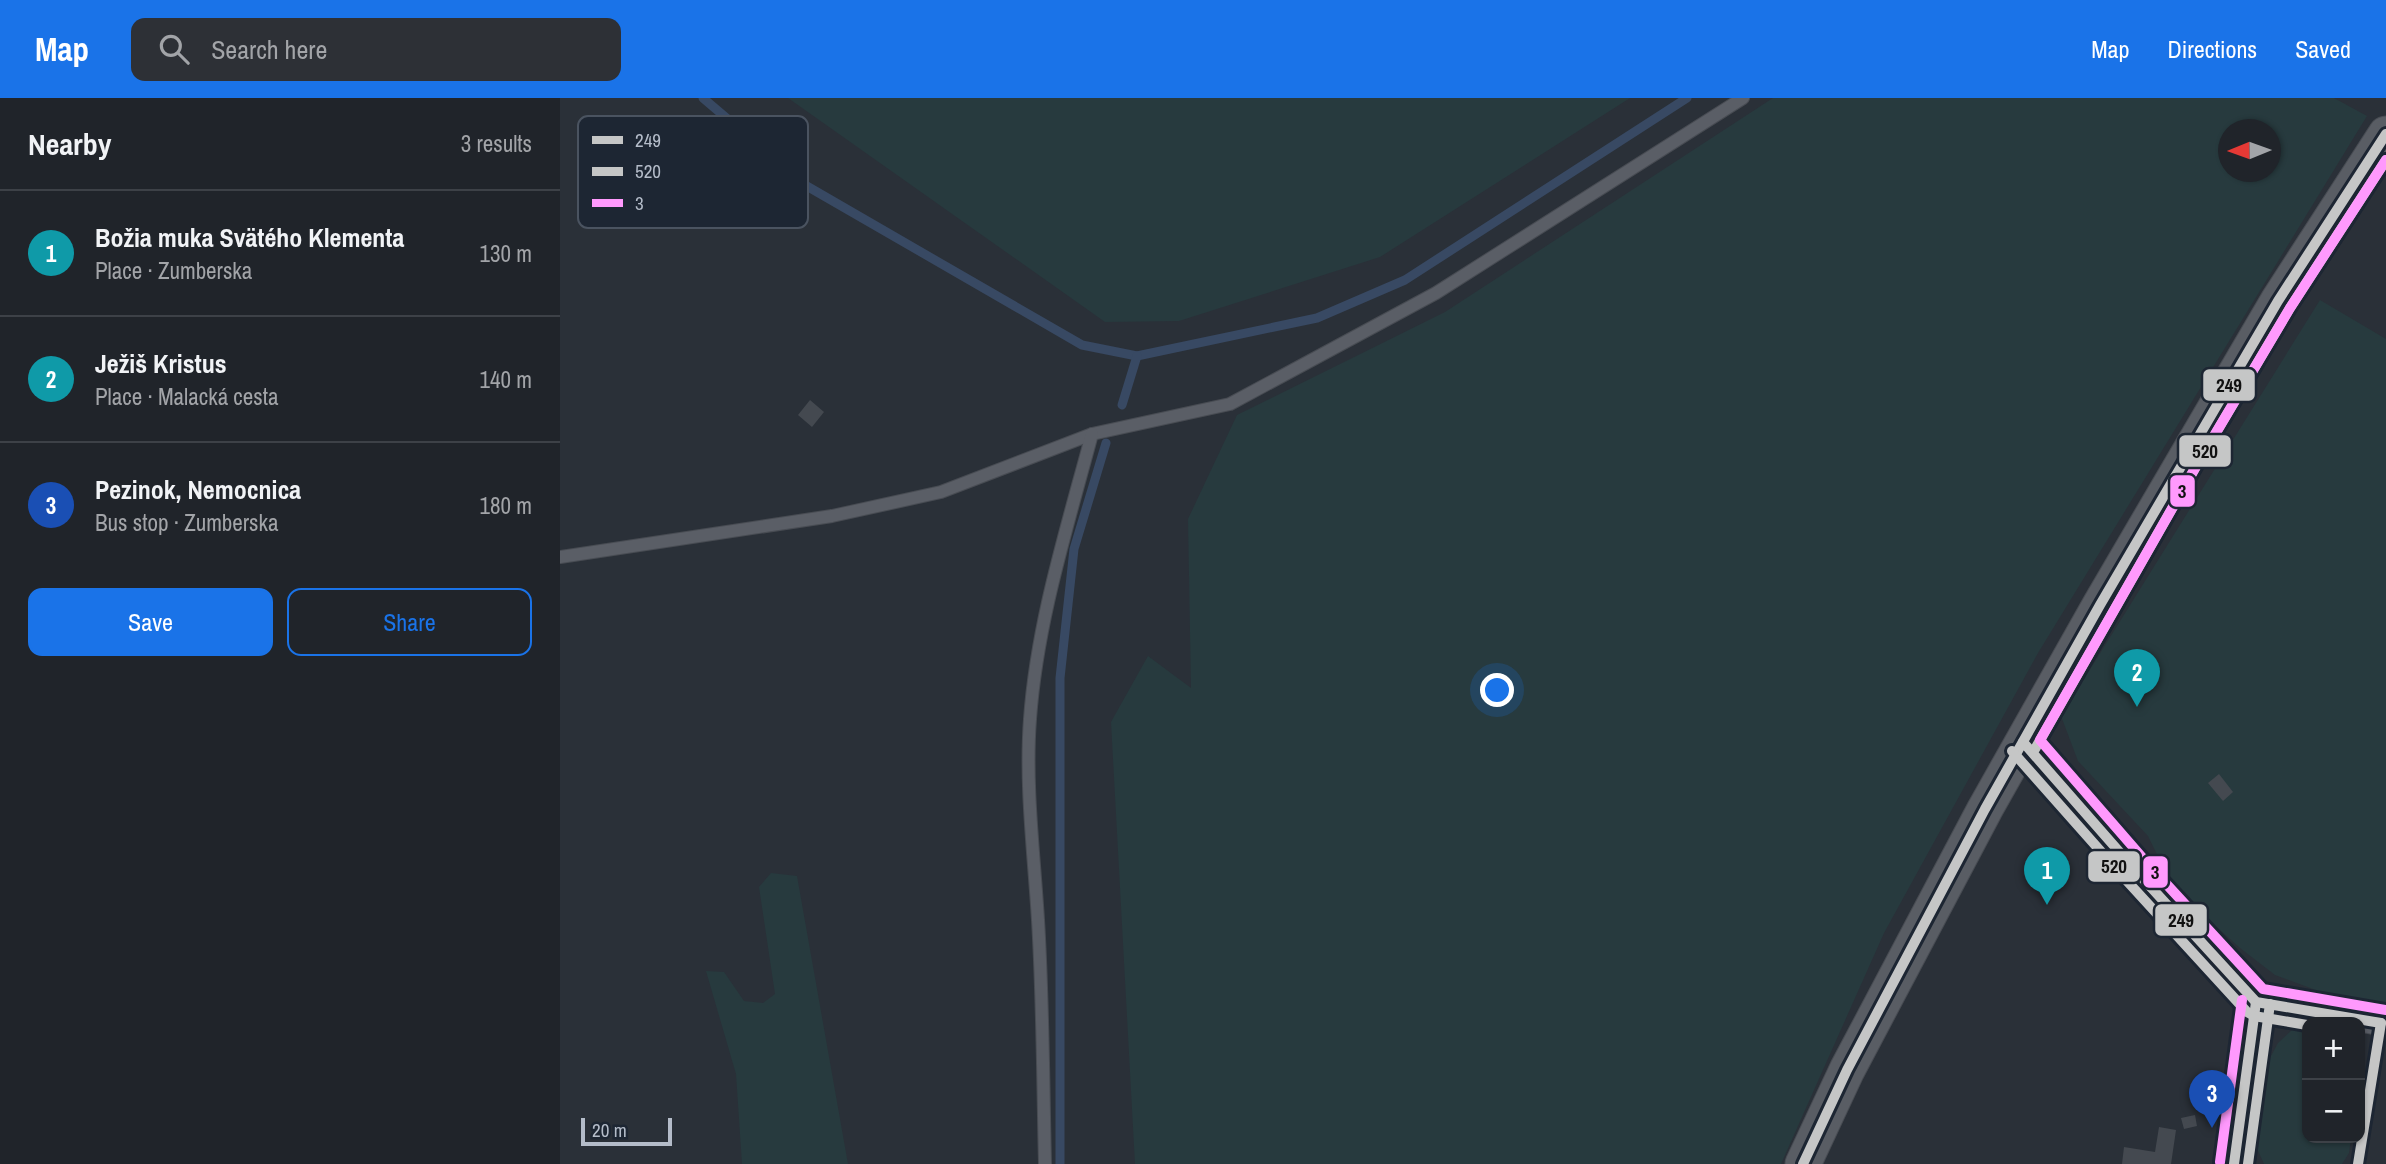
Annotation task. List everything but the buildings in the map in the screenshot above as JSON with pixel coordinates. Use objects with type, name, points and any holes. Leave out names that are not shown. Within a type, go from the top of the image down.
[{"type":"main road","points":[[1803,1164],[1853,1058],[1985,809],[2100,605],[2278,301],[2386,134]]},
{"type":"street","points":[[2023,742],[2256,1002],[2384,1024]]},
{"type":"lane","points":[[560,557],[832,516],[927,495],[1092,434],[1230,404],[1436,293],[1743,98]]},
{"type":"lane","points":[[1045,1164],[1030,721],[1035,670],[1051,586],[1092,434]]},
{"type":"lane","points":[[2234,1164],[2256,1002]]},
{"type":"lane","points":[[2358,1164],[2384,1024]]},
{"type":"green space","points":[[788,98],[1630,98],[1380,257],[1179,321],[1105,322]]},
{"type":"green space","points":[[1773,98],[2334,98],[2367,116],[2038,653],[1884,933],[1781,1164],[1135,1164],[1111,722],[1148,656],[1191,688],[1188,519],[1237,415],[1445,312]]},
{"type":"green space","points":[[2320,300],[2386,339],[2386,1005],[2343,1000],[2275,975],[2240,948],[2198,910],[2167,875],[2148,836],[2078,761],[2061,716]]},
{"type":"green space","points":[[771,873],[797,876],[848,1164],[742,1164],[736,1074],[706,971],[724,972],[744,1001],[763,1003],[775,994],[759,887]]},
{"type":"green space","points":[[2302,1027],[2302,1143],[2350,1143],[2349,1153],[2342,1164],[2264,1164],[2256,1146],[2270,1058],[2278,1043],[2292,1030]]},
{"type":"waterway","points":[[703,98],[724,116]]},
{"type":"waterway","points":[[808,187],[1082,345],[1137,356],[1317,318],[1405,280],[1687,98]]},
{"type":"waterway","points":[[1122,405],[1137,356]]},
{"type":"waterway","points":[[1060,1164],[1060,678],[1074,549],[1106,443]]},
{"type":"transit line","name":"249","points":[[1803,1164],[1847,1070],[1985,809],[2100,605],[2278,301],[2386,134]]},
{"type":"transit line","name":"520","points":[[2035,749],[2290,308],[2386,160]]},
{"type":"transit line","name":"3","points":[[2386,160],[2290,308],[2040,740],[2147,863],[2263,989],[2386,1010]]},
{"type":"transit line","name":"249","points":[[2023,742],[2256,1002],[2381,1023]]},
{"type":"transit line","name":"520","points":[[2012,751],[2247,1012],[2254,1016],[2302,1024]]},
{"type":"transit line","name":"3","points":[[2220,1162],[2242,1000]]},
{"type":"transit line","name":"249","points":[[2234,1164],[2256,1002]]},
{"type":"transit line","name":"520","points":[[2248,1164],[2270,1004]]},
{"type":"transit line","name":"249","points":[[2358,1164],[2381,1023]]},
{"type":"place","name":"Ježiš Kristus","points":[[2137,707]]},
{"type":"place","name":"Božia muka Svätého Klementa","points":[[2047,905]]},
{"type":"place","name":"Pezinok, Nemocnica","points":[[2212,1128]]}]
